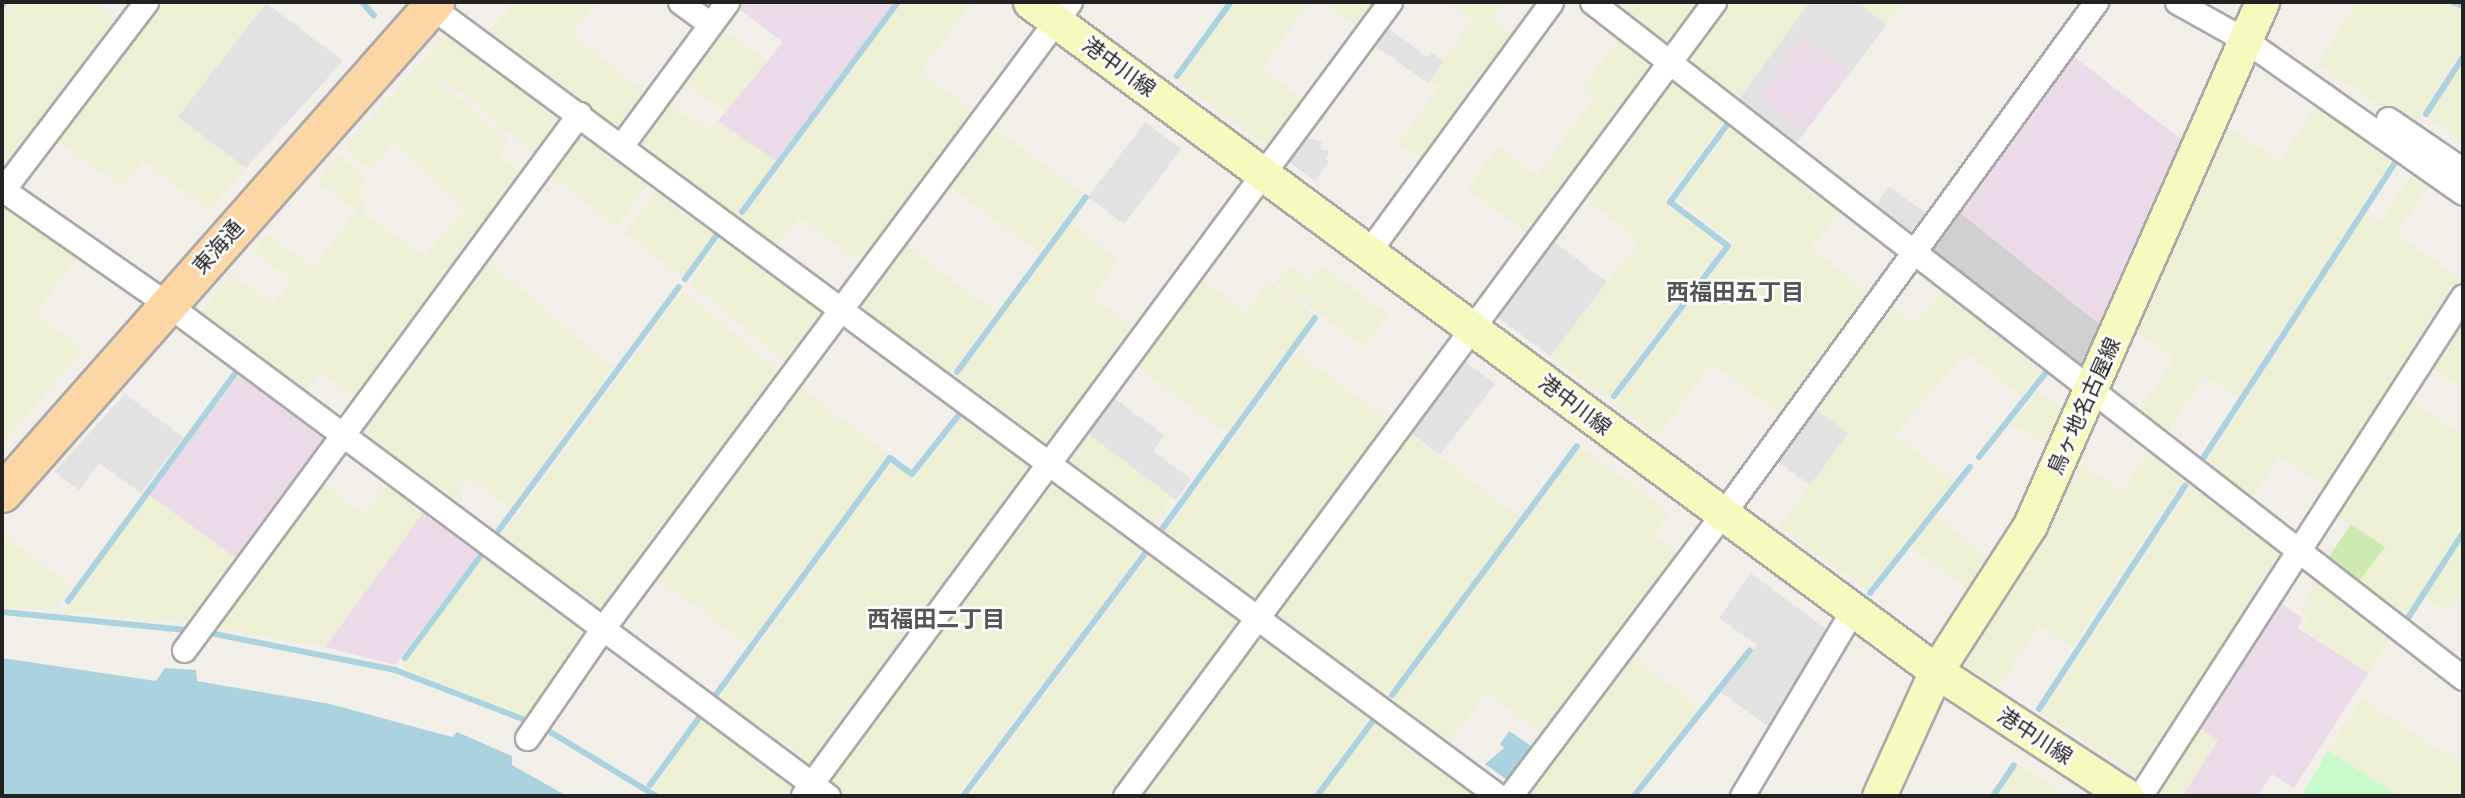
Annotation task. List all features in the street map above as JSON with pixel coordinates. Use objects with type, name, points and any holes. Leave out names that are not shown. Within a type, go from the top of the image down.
[{"type":"main road","name":"東海通","points":[[2,493],[430,3]]},
{"type":"main road","name":"港中川線","points":[[1052,8],[1265,173],[1722,515],[1936,671],[2127,796]]},
{"type":"main road","name":"鳥ヶ地名古屋線","points":[[1879,796],[1936,671],[2012,559],[2090,393],[2253,23]]},
{"type":"street","points":[[146,2],[2,190],[167,304],[603,628],[814,792],[1049,464],[1390,2]]},
{"type":"street","points":[[680,2],[710,24]]},
{"type":"street","points":[[621,146],[727,2]]},
{"type":"street","points":[[1369,251],[1551,2]]},
{"type":"street","points":[[1592,2],[2090,393],[2463,678]]},
{"type":"street","points":[[1125,796],[1714,2]]},
{"type":"street","points":[[1510,796],[1722,515],[2096,2]]},
{"type":"street","points":[[2177,2],[2253,23],[2463,170]]},
{"type":"street","points":[[430,3],[839,310],[1499,796]]},
{"type":"street","points":[[527,738],[603,628],[839,310],[1052,8]]},
{"type":"street","points":[[2253,23],[2463,193]]},
{"type":"street","points":[[184,650],[579,114]]},
{"type":"street","points":[[2140,796],[2463,296]]},
{"type":"street","points":[[1742,796],[1853,610]]},
{"type":"shaded area","points":[[736,2],[894,2],[776,161],[718,121],[783,42],[734,5]]},
{"type":"shaded area","points":[[1810,2],[1857,2],[1886,25],[1792,149],[1735,105]]},
{"type":"shaded area","points":[[1810,2],[1857,2],[1886,25],[1850,73],[1803,38],[1758,96],[1805,132],[1792,149],[1735,105]]},
{"type":"shaded area","points":[[266,3],[343,61],[246,168],[178,117]]},
{"type":"shaded area","points":[[1385,26],[1427,57],[1431,52],[1443,61],[1428,83],[1372,44]]},
{"type":"shaded area","points":[[2069,53],[2190,146],[2109,332],[1954,208]]},
{"type":"shaded area","points":[[1145,122],[1181,149],[1124,224],[1088,197]]},
{"type":"shaded area","points":[[1303,137],[1322,142],[1320,149],[1330,152],[1325,158],[1329,162],[1315,181],[1286,160]]},
{"type":"shaded area","points":[[1889,187],[1932,217],[1913,244],[1872,211]]},
{"type":"shaded area","points":[[1954,208],[2109,332],[2083,375],[1923,250]]},
{"type":"shaded area","points":[[1548,237],[1607,282],[1550,356],[1492,313]]},
{"type":"shaded area","points":[[1461,358],[1495,384],[1440,455],[1407,430]]},
{"type":"shaded area","points":[[241,372],[328,436],[239,560],[149,495]]},
{"type":"shaded area","points":[[125,394],[183,437],[141,493],[99,463],[79,490],[54,472]]},
{"type":"shaded area","points":[[1110,395],[1164,435],[1153,451],[1191,479],[1176,500],[1083,430]]},
{"type":"shaded area","points":[[1811,406],[1848,433],[1810,485],[1773,458]]},
{"type":"shaded area","points":[[425,510],[480,551],[395,665],[325,647]]},
{"type":"shaded area","points":[[1751,573],[1830,632],[1775,731],[1720,692],[1757,645],[1719,618]]},
{"type":"shaded area","points":[[2275,600],[2303,618],[2298,628],[2368,673],[2294,788],[2272,774],[2257,796],[2182,796],[2218,740],[2195,725]]},
{"type":"green space","points":[[12,2],[93,2],[121,23],[2,177],[2,13]]},
{"type":"green space","points":[[154,2],[267,2],[178,117],[246,168],[209,210],[144,161],[123,188],[52,137]]},
{"type":"green space","points":[[516,2],[597,2],[571,34],[648,94],[621,130],[488,32]]},
{"type":"green space","points":[[902,2],[972,2],[920,71],[976,113],[864,265],[799,217],[777,246],[741,220]]},
{"type":"green space","points":[[1236,2],[1310,2],[1261,68],[1308,103],[1273,151],[1178,80]]},
{"type":"green space","points":[[1324,2],[1382,2],[1362,30]]},
{"type":"green space","points":[[1449,2],[1507,2],[1492,18],[1514,35],[1423,159],[1398,143],[1439,87],[1429,81],[1472,19]]},
{"type":"green space","points":[[1632,2],[1702,2],[1666,51],[1621,16]]},
{"type":"green space","points":[[1725,2],[1810,2],[1735,105],[1680,62]]},
{"type":"green space","points":[[1857,2],[1903,2],[1886,25]]},
{"type":"green space","points":[[2356,2],[2444,2],[2463,9],[2463,49],[2412,127],[2318,65]]},
{"type":"green space","points":[[719,26],[768,61],[725,112],[680,79]]},
{"type":"green space","points":[[448,33],[563,114],[564,120],[537,156],[442,77],[439,82],[508,140],[498,155],[523,175],[357,399],[321,372],[303,395],[197,316],[232,275],[273,305],[292,280],[253,251],[268,234],[313,268],[356,210],[316,182],[337,155],[366,176],[360,193],[366,215],[425,255],[465,209],[393,143],[371,169],[344,148]]},
{"type":"green space","points":[[1619,38],[1656,67],[1531,236],[1468,189],[1498,147],[1537,176],[1594,98],[1582,87]]},
{"type":"green space","points":[[2463,62],[2463,141],[2427,117]]},
{"type":"green space","points":[[1667,77],[1724,121],[1663,202],[1722,247],[1607,399],[1550,356],[1639,241],[1581,195]]},
{"type":"green space","points":[[2320,99],[2398,150],[2238,397],[2205,376],[2163,438],[2136,417],[2175,357],[2130,328],[2220,121],[2280,161]]},
{"type":"green space","points":[[663,101],[708,131],[718,121],[776,161],[735,216],[633,139]]},
{"type":"green space","points":[[989,124],[1083,193],[1039,252],[945,183]]},
{"type":"green space","points":[[1732,127],[1840,211],[1811,247],[1872,296],[1783,416],[1712,364],[1658,436],[1614,403],[1735,243],[1677,199]]},
{"type":"green space","points":[[581,129],[650,181],[617,227],[546,171]]},
{"type":"green space","points":[[2414,169],[2431,180],[2396,235],[2463,279],[2463,287],[2329,488],[2280,457],[2248,504],[2202,469],[2365,214],[2380,223]]},
{"type":"green space","points":[[659,187],[717,230],[682,277],[625,233]]},
{"type":"green space","points":[[5,202],[79,253],[35,314],[84,349],[2,444],[2,204]]},
{"type":"green space","points":[[1071,223],[1118,260],[1091,297],[1141,331],[1052,448],[957,378]]},
{"type":"green space","points":[[724,235],[828,313],[789,365],[690,283]]},
{"type":"green space","points":[[899,241],[996,312],[951,374],[855,304]]},
{"type":"green space","points":[[483,257],[613,368],[511,508],[470,478],[451,504],[353,435]]},
{"type":"green space","points":[[1289,265],[1310,281],[1322,265],[1388,315],[1364,347],[1277,282]]},
{"type":"green space","points":[[1198,276],[1246,312],[1268,280],[1313,315],[1227,433],[1132,363]]},
{"type":"green space","points":[[683,291],[783,374],[604,616],[498,540]]},
{"type":"green space","points":[[1942,292],[2042,371],[2021,396],[1966,352],[1895,434],[1953,482],[1867,590],[1779,527],[1848,433],[1811,406],[1885,302],[1912,323]]},
{"type":"green space","points":[[2463,308],[2463,388],[2427,364]]},
{"type":"green space","points":[[1297,352],[1391,422],[1258,601],[1164,533]]},
{"type":"green space","points":[[796,384],[888,454],[748,645],[654,576]]},
{"type":"green space","points":[[2038,394],[2074,412],[2056,450],[2012,425]]},
{"type":"green space","points":[[2404,397],[2463,436],[2463,528],[2403,620],[2356,585],[2384,547],[2332,511]]},
{"type":"green space","points":[[965,412],[1035,464],[809,769],[717,701],[892,463],[914,479]]},
{"type":"green space","points":[[1083,430],[1173,497],[1152,524],[1063,459]]},
{"type":"green space","points":[[1406,432],[1520,517],[1386,697],[1271,609]]},
{"type":"green space","points":[[1581,447],[1669,512],[1653,535],[1679,554],[1544,735],[1487,693],[1448,744],[1391,701]]},
{"type":"green space","points":[[2148,452],[2183,480],[2072,647],[2039,626],[2000,687],[1957,660],[2073,459],[2122,491]]},
{"type":"green space","points":[[1055,477],[1147,546],[957,796],[845,796],[826,782],[1047,480]]},
{"type":"green space","points":[[318,480],[364,514],[389,483],[425,510],[325,647],[210,627]]},
{"type":"green space","points":[[2191,486],[2286,558],[2142,779],[2042,713]]},
{"type":"green space","points":[[149,495],[239,560],[192,624],[64,611]]},
{"type":"green space","points":[[1936,516],[1999,566],[1977,597],[1911,547]]},
{"type":"green space","points":[[2351,524],[2385,547],[2356,585],[2326,561]]},
{"type":"green space","points":[[7,538],[72,586],[54,610],[2,607],[2,544]]},
{"type":"green space","points":[[2463,539],[2463,595],[2447,612],[2425,597]]},
{"type":"green space","points":[[1153,550],[1246,620],[1115,796],[969,796]]},
{"type":"green space","points":[[485,555],[590,633],[530,718],[401,668]]},
{"type":"green space","points":[[2317,582],[2391,637],[2368,673],[2302,628],[2309,617],[2300,610]]},
{"type":"green space","points":[[1262,630],[1373,713],[1312,796],[1135,796]]},
{"type":"green space","points":[[1626,651],[1699,708],[1628,796],[1519,796]]},
{"type":"green space","points":[[2361,699],[2463,765],[2463,796],[2399,796],[2328,751]]},
{"type":"green space","points":[[703,716],[795,782],[793,796],[662,796],[653,789]]},
{"type":"green space","points":[[1379,717],[1486,796],[1321,796]]},
{"type":"green space","points":[[2195,725],[2218,740],[2182,796],[2169,796],[2155,787]]},
{"type":"green space","points":[[2328,751],[2399,796],[2301,796]]},
{"type":"green space","points":[[2017,764],[2069,796],[1996,796]]},
{"type":"water","points":[[2,658],[156,681],[165,668],[196,670],[197,681],[330,704],[452,737],[457,732],[512,756],[512,765],[567,796],[2,796]]},
{"type":"water","points":[[1509,731],[1531,746],[1507,780],[1485,764],[1504,748],[1500,744]]},
{"type":"waterway","points":[[2,6],[5,2]]},
{"type":"waterway","points":[[362,2],[374,16]]},
{"type":"waterway","points":[[742,212],[898,2]]},
{"type":"waterway","points":[[1177,76],[1231,2]]},
{"type":"waterway","points":[[2453,2],[2463,6]]},
{"type":"waterway","points":[[2426,114],[2463,57]]},
{"type":"waterway","points":[[1614,396],[1728,246],[1670,202],[1727,125]]},
{"type":"waterway","points":[[2200,463],[2398,158]]},
{"type":"waterway","points":[[957,372],[1086,197]]},
{"type":"waterway","points":[[685,279],[717,235]]},
{"type":"waterway","points":[[496,534],[679,287]]},
{"type":"waterway","points":[[1956,299],[2048,370],[1979,457]]},
{"type":"waterway","points":[[1160,532],[1315,318]]},
{"type":"waterway","points":[[2048,370],[2077,393]]},
{"type":"waterway","points":[[68,601],[236,372]]},
{"type":"waterway","points":[[715,696],[890,458],[912,474],[962,411]]},
{"type":"waterway","points":[[2101,411],[2176,469]]},
{"type":"waterway","points":[[1392,695],[1577,446]]},
{"type":"waterway","points":[[1870,593],[1970,467]]},
{"type":"waterway","points":[[2039,709],[2185,486]]},
{"type":"waterway","points":[[2248,525],[2285,554]]},
{"type":"waterway","points":[[2406,621],[2463,533]]},
{"type":"waterway","points":[[963,796],[1147,551]]},
{"type":"waterway","points":[[405,658],[482,554]]},
{"type":"waterway","points":[[2,612],[186,630]]},
{"type":"waterway","points":[[205,632],[395,670],[525,720]]},
{"type":"waterway","points":[[1634,796],[1750,650]]},
{"type":"waterway","points":[[650,785],[701,715]]},
{"type":"waterway","points":[[1317,796],[1375,718]]},
{"type":"waterway","points":[[542,727],[656,796]]},
{"type":"waterway","points":[[1993,796],[2014,765]]},
{"type":"district","name":"西福田五丁目","points":[[1735,293]]},
{"type":"district","name":"西福田二丁目","points":[[936,620]]}]
